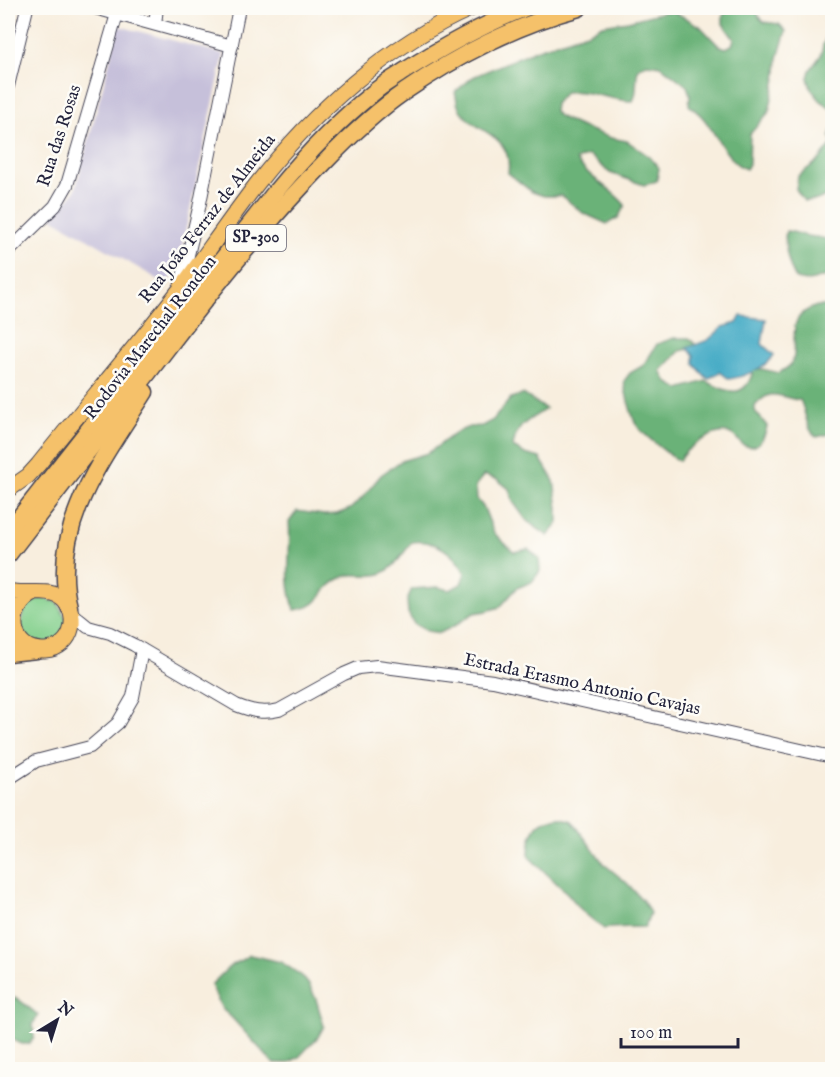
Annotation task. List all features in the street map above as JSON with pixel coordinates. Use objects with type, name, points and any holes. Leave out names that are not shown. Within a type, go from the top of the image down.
[{"type":"highway","name":"Rodovia Marechal Rondon","points":[[8,532],[301,161],[374,92],[427,57],[497,18],[525,8]]},
{"type":"highway","name":"Rodovia Marechal Rondon","points":[[8,555],[255,238],[347,140],[403,92],[482,46],[552,15],[579,8]]},
{"type":"highway","points":[[71,610],[64,574],[65,559],[74,519],[84,491],[172,352],[186,324]]},
{"type":"highway","points":[[8,653],[37,650]]},
{"type":"main road","name":"Rua João Ferraz de Almeida","points":[[8,490],[28,476],[38,465],[180,289],[257,185],[296,138],[357,80],[432,29],[472,8]]},
{"type":"main road","points":[[8,591],[51,593],[58,596],[71,610],[71,631],[58,647],[51,650],[37,650],[22,641],[15,626],[15,618],[8,598]]},
{"type":"main road","points":[[15,618],[21,603],[35,593]]},
{"type":"street","points":[[8,86],[27,8]]},
{"type":"street","points":[[95,8],[232,46]]},
{"type":"street","points":[[155,24],[158,8]]},
{"type":"street","points":[[180,289],[189,257],[239,8]]},
{"type":"street","name":"Rua das Rosas","points":[[8,252],[55,206],[67,185],[117,14]]},
{"type":"street","points":[[71,610],[88,627]]},
{"type":"street","points":[[71,631],[80,627],[88,627]]},
{"type":"street","name":"Estrada Erasmo Antonio Cavajas","points":[[88,627],[110,633],[138,647],[250,711],[267,713],[279,710],[344,674],[358,668],[376,666],[494,681],[832,757]]},
{"type":"street","points":[[8,779],[36,761],[90,747],[118,723],[133,697],[138,647]]},
{"type":"shaded area","points":[[119,26],[224,54],[177,269],[166,284],[52,218],[75,191]]},
{"type":"green space","points":[[731,8],[756,8],[759,17],[764,22],[779,24],[786,31],[778,58],[769,112],[750,134],[749,164],[746,169],[733,161],[708,124],[689,105],[690,95],[687,86],[661,66],[647,64],[639,67],[633,101],[565,92],[555,104],[554,112],[562,118],[611,138],[627,141],[650,157],[659,168],[657,181],[644,185],[610,173],[589,155],[576,160],[625,205],[618,218],[607,224],[583,213],[562,196],[544,196],[532,192],[508,173],[505,149],[499,141],[464,115],[458,106],[455,92],[473,77],[538,49],[590,32],[602,25],[673,11],[700,26],[718,45],[726,48],[732,45],[734,39],[723,24],[723,15]]},
{"type":"green space","points":[[824,8],[832,8],[832,110],[811,89],[808,78],[810,70],[821,55],[831,27]]},
{"type":"green space","points":[[832,144],[832,193],[817,200],[804,201],[796,189],[798,176],[819,160]]},
{"type":"green space","points":[[786,231],[832,242],[832,275],[810,280],[796,279],[787,256]]},
{"type":"green space","points":[[817,306],[832,306],[832,401],[829,406],[832,412],[832,431],[829,434],[817,437],[813,434],[808,426],[800,400],[776,395],[766,396],[755,406],[755,411],[767,426],[763,438],[751,447],[744,445],[731,434],[717,433],[694,445],[679,461],[638,427],[631,412],[624,381],[630,373],[644,365],[657,344],[674,338],[689,338],[696,345],[694,348],[680,351],[661,371],[667,382],[679,389],[706,381],[728,391],[740,390],[750,380],[753,370],[762,369],[779,373],[791,364],[794,357],[795,325],[799,317]]},
{"type":"green space","points":[[523,394],[546,409],[520,428],[513,447],[525,454],[540,458],[554,481],[558,523],[548,536],[527,521],[513,502],[509,489],[498,480],[484,475],[476,486],[477,499],[484,508],[494,533],[514,552],[528,549],[539,558],[540,571],[532,582],[517,588],[500,607],[474,613],[440,633],[427,631],[414,624],[408,613],[407,600],[412,589],[438,587],[450,590],[461,584],[465,573],[455,559],[443,549],[429,543],[412,542],[387,571],[375,575],[344,577],[332,583],[316,602],[295,610],[289,588],[289,522],[297,511],[324,515],[337,514],[350,509],[381,475],[401,461],[428,453],[457,432],[469,427],[482,426],[493,420],[511,398]]},
{"type":"green space","points":[[41,598],[57,602],[67,620],[60,640],[34,645],[20,629],[26,604]]},
{"type":"green space","points":[[558,817],[572,821],[604,864],[627,883],[644,902],[650,913],[645,927],[604,929],[583,912],[568,894],[529,857],[533,832],[543,821]]},
{"type":"green space","points":[[250,955],[281,962],[302,976],[316,999],[324,1026],[318,1037],[299,1057],[288,1063],[273,1063],[222,1009],[211,985],[229,967]]},
{"type":"green space","points":[[8,997],[18,999],[38,1015],[33,1024],[34,1038],[29,1044],[22,1044],[8,1038]]},
{"type":"water","points":[[741,316],[766,319],[762,344],[774,355],[766,364],[747,374],[729,379],[720,372],[708,379],[694,364],[694,355],[687,348],[708,340],[723,327],[737,323]]}]
